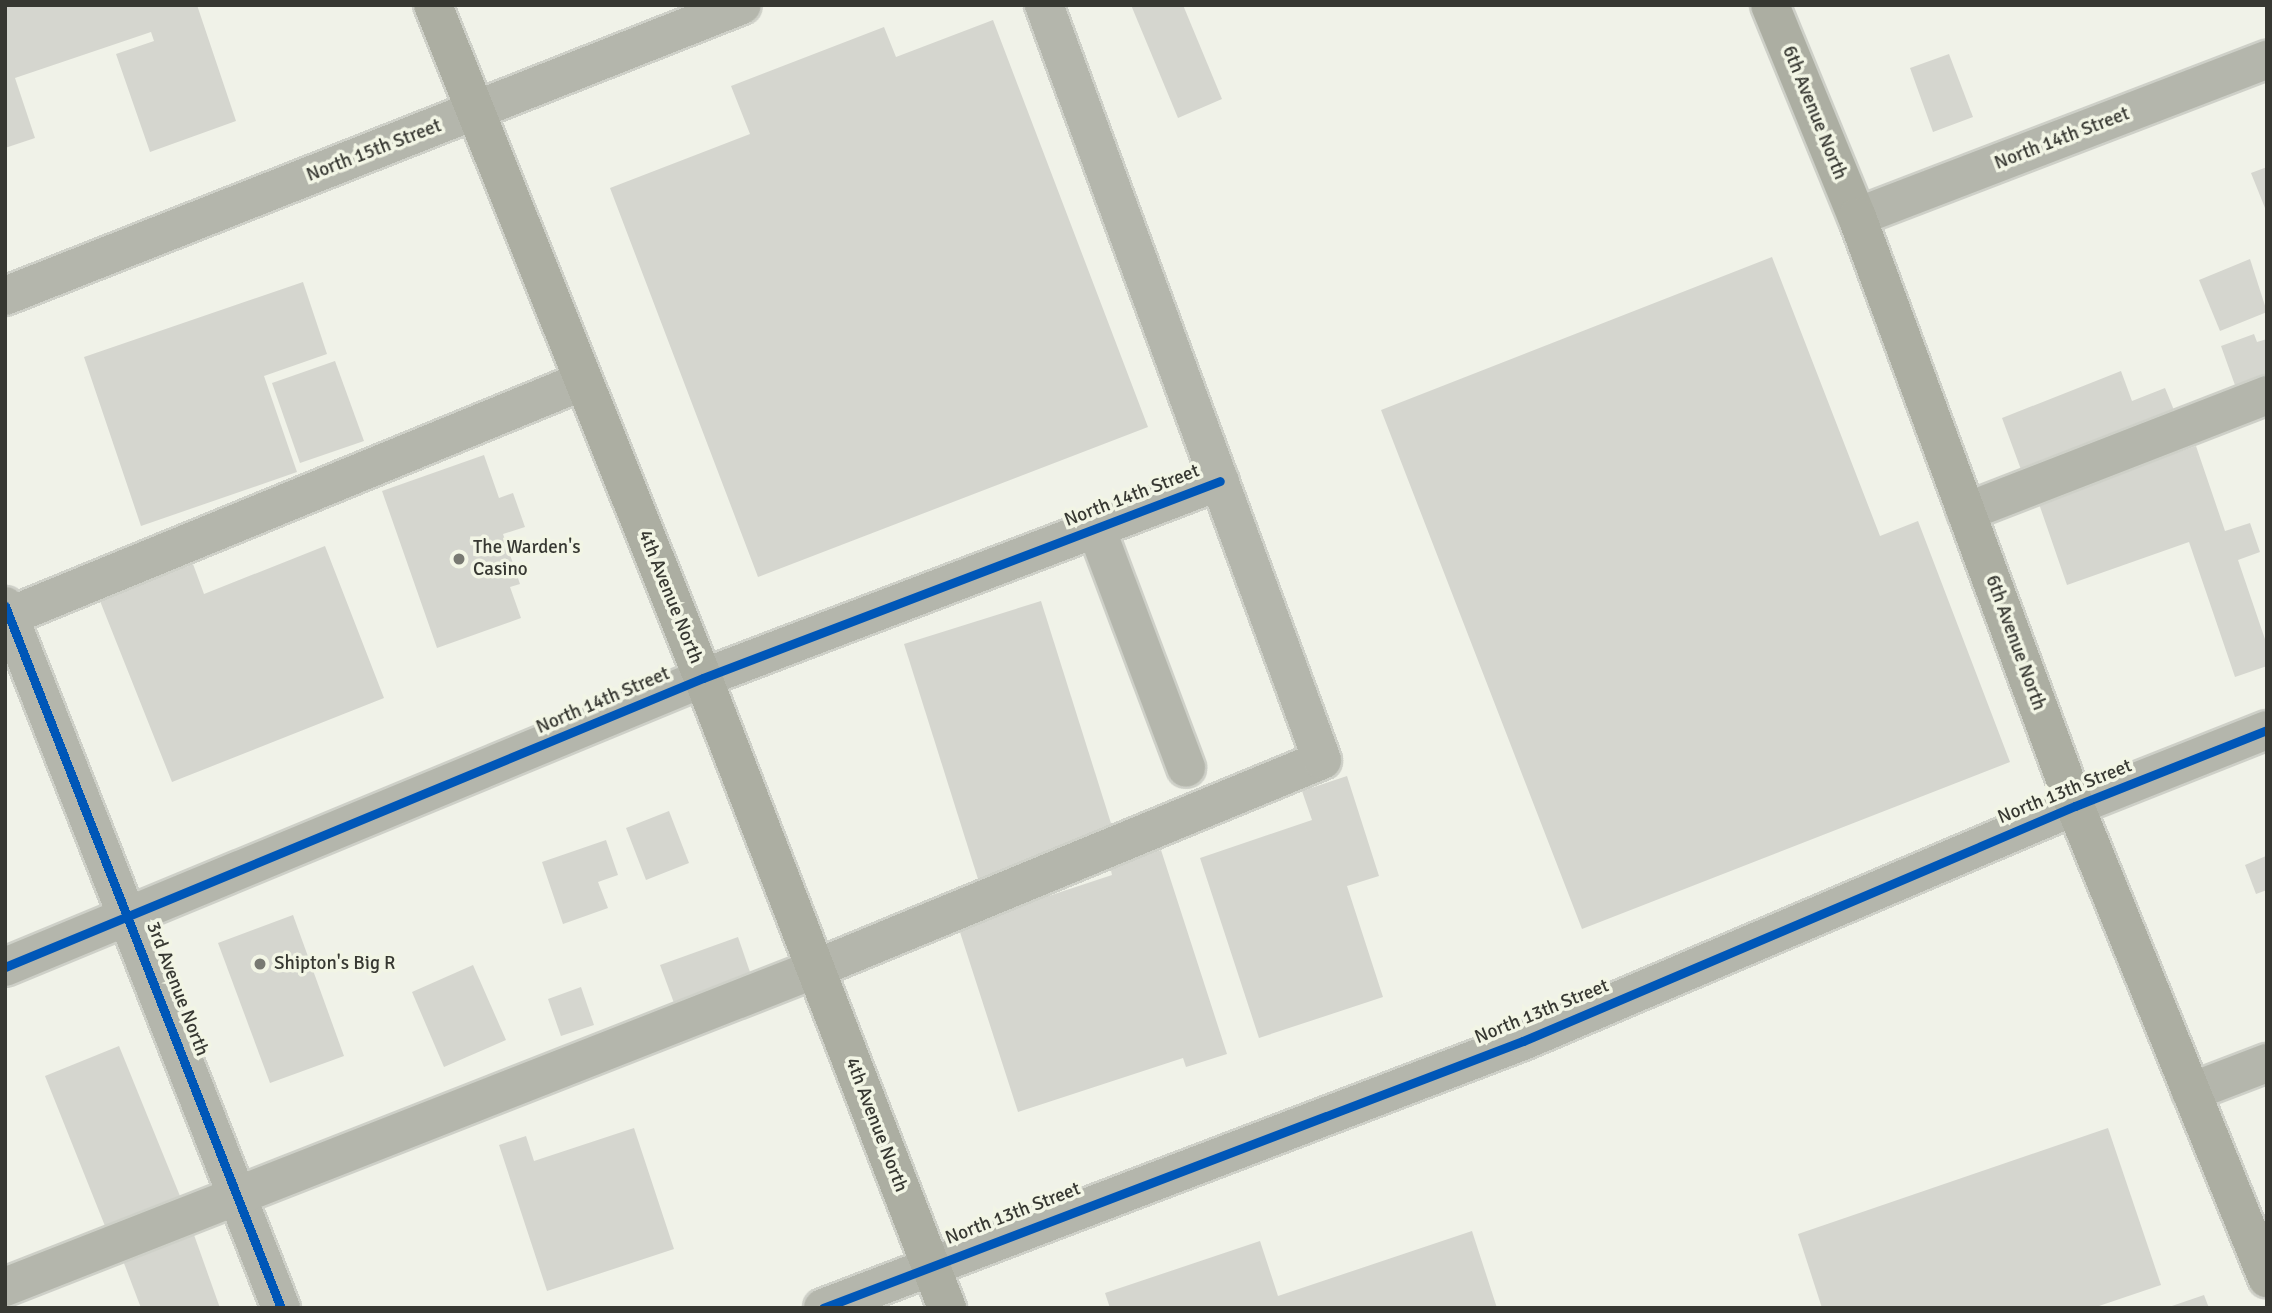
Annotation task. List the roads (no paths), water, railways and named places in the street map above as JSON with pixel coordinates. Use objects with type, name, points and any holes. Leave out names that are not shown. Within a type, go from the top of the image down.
[{"type":"main road","name":"4th Avenue North","points":[[433,5],[703,678],[947,1308]]},
{"type":"main road","name":"6th Avenue North","points":[[1770,5],[1857,217],[2075,806],[2267,1278]]},
{"type":"street","name":"North 15th Street","points":[[5,296],[742,5]]},
{"type":"street","points":[[5,1287],[815,969],[1322,760],[1044,5]]},
{"type":"street","name":"North 14th Street","points":[[1857,217],[2267,60]]},
{"type":"street","points":[[7,613],[583,381]]},
{"type":"street","points":[[1966,512],[2267,395]]},
{"type":"street","name":"North 14th Street","points":[[5,967],[131,918],[703,678],[1220,481]]},
{"type":"street","points":[[1096,528],[1186,768]]},
{"type":"street","name":"3rd Avenue North","points":[[7,613],[131,918],[281,1308]]},
{"type":"street","name":"North 13th Street","points":[[823,1308],[930,1264],[1523,1041],[2075,806],[2267,730]]},
{"type":"street","points":[[2191,1093],[2267,1063]]},
{"type":"place","name":"The Warden's Casino","points":[[459,559]]},
{"type":"place","name":"Shipton's Big R","points":[[260,964]]}]
